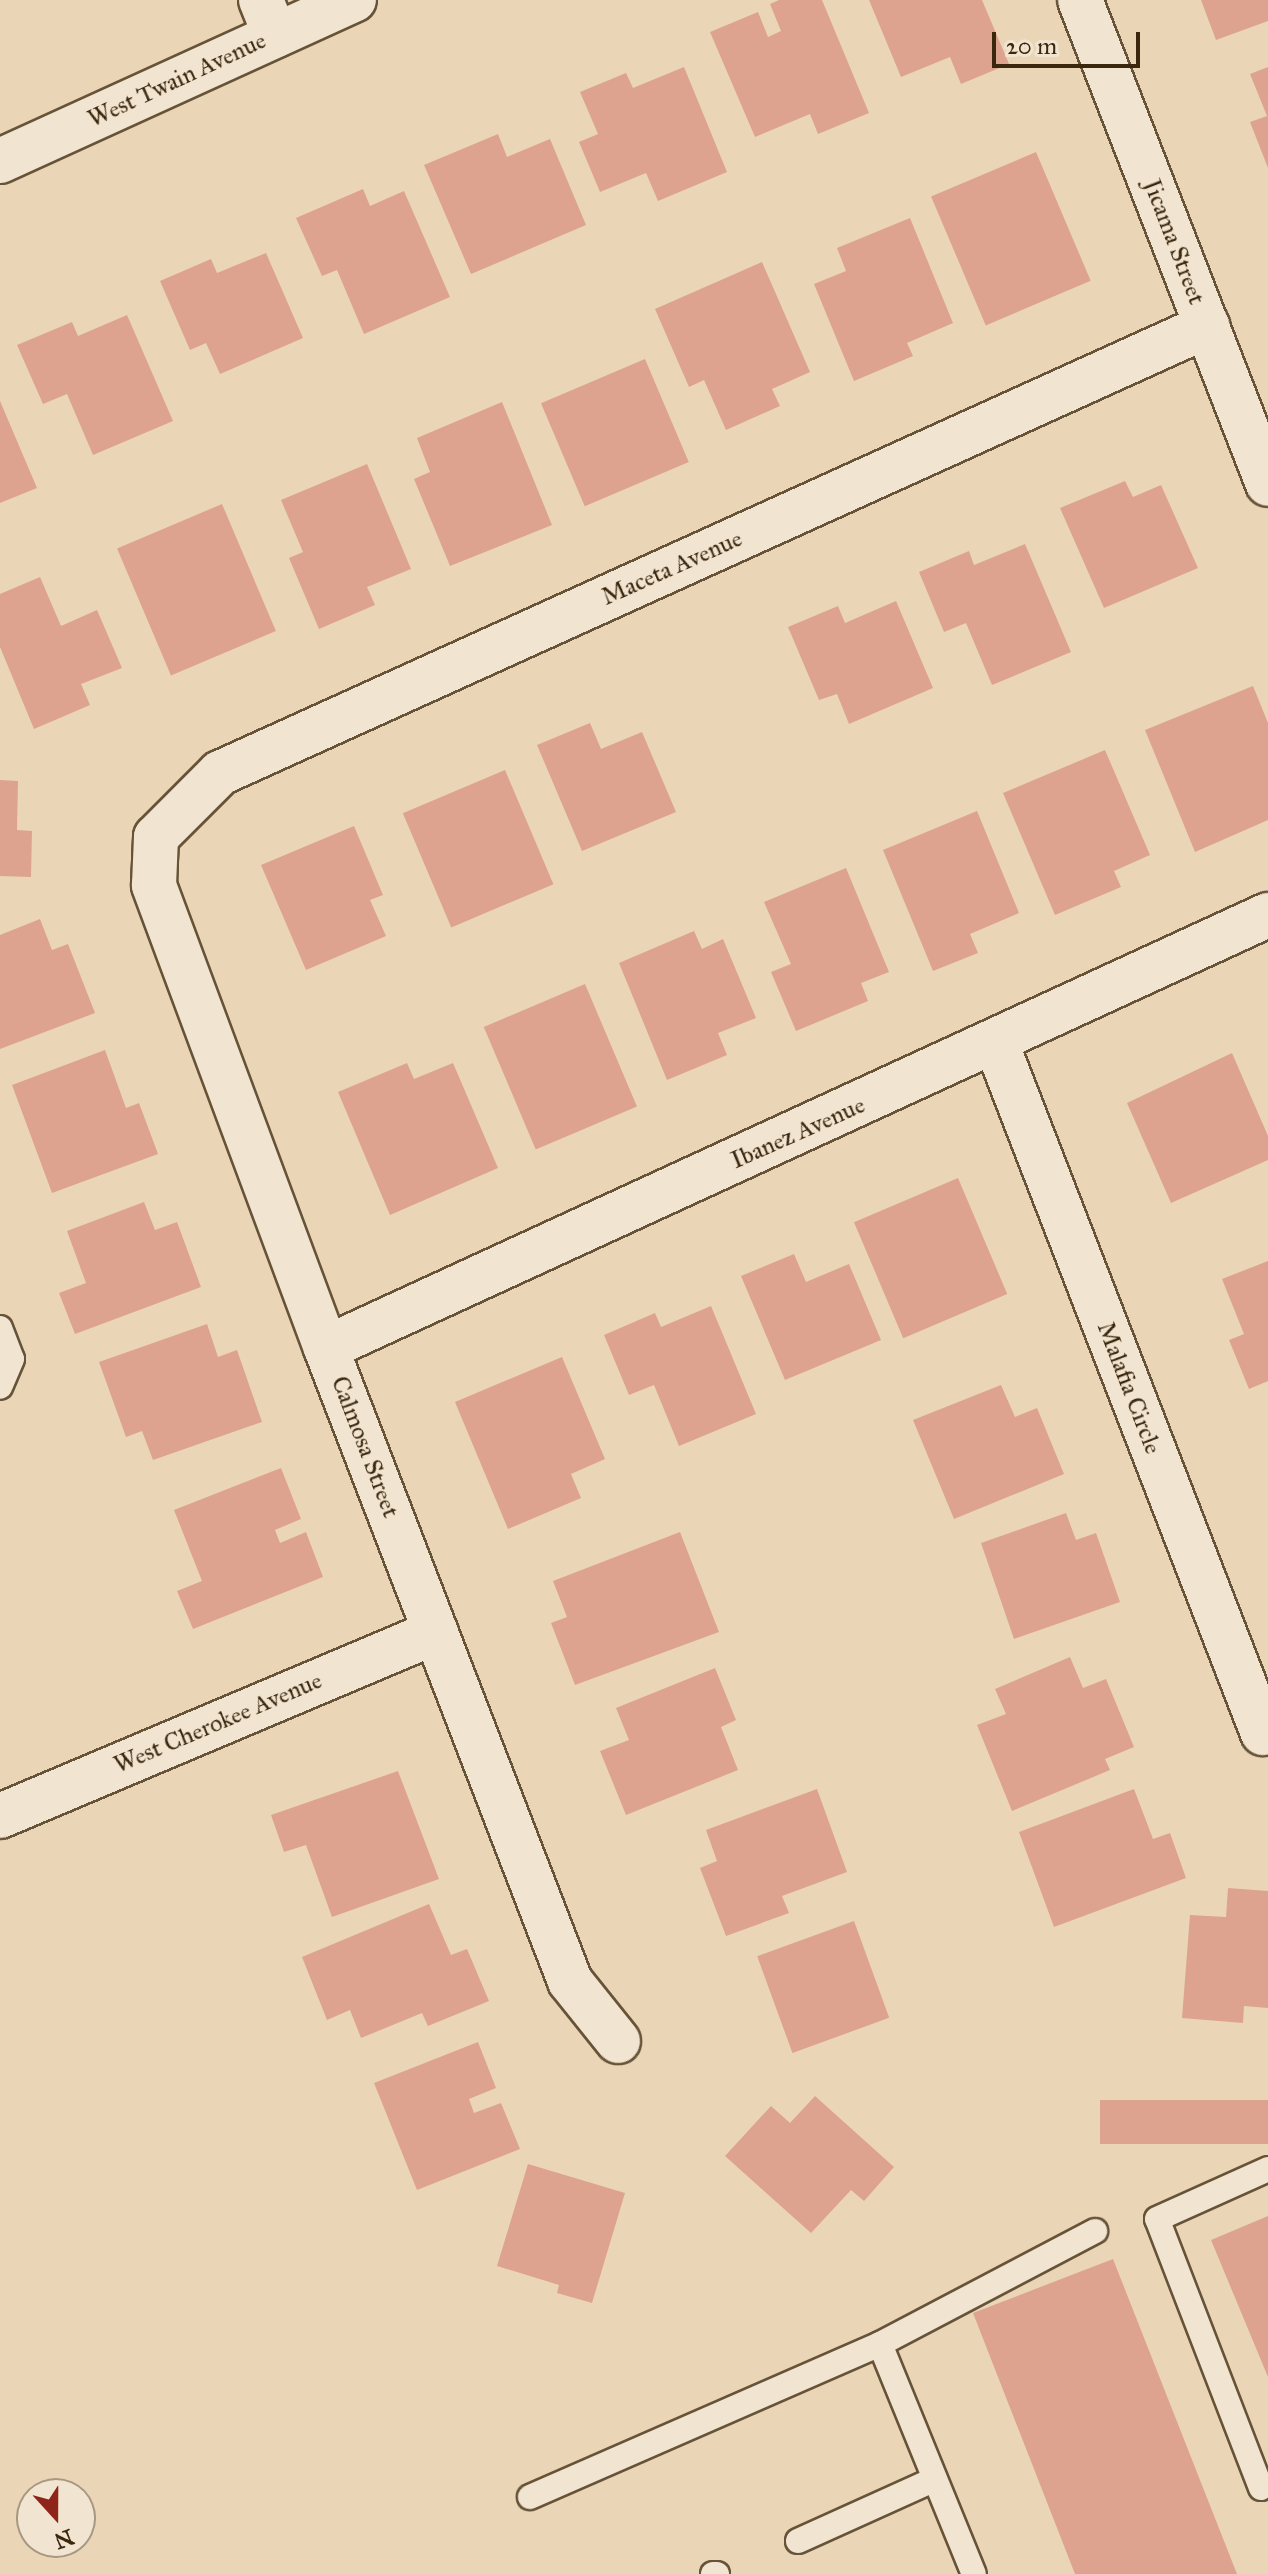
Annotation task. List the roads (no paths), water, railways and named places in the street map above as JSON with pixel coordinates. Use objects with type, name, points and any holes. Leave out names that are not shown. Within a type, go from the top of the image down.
[{"type":"street","name":"West Twain Avenue","points":[[0,161],[268,18],[354,0]]},
{"type":"street","name":"Jicama Street","points":[[1080,0],[1268,484]]},
{"type":"street","name":"Maceta Avenue","points":[[156,837],[220,773],[1207,326]]},
{"type":"street","name":"Calmosa Street","points":[[156,837],[154,885],[326,1348],[570,1981],[618,2041]]},
{"type":"street","name":"Ibanez Avenue","points":[[326,1348],[996,1043],[1268,915]]},
{"type":"street","name":"Malafia Circle","points":[[996,1043],[1263,1733]]},
{"type":"street","name":"West Cherokee Avenue","points":[[0,1816],[436,1632]]},
{"type":"lane","points":[[0,1328],[12,1359],[0,1387]]},
{"type":"lane","points":[[1266,2493],[1157,2219],[1268,2169]]},
{"type":"lane","points":[[530,2497],[880,2344],[1095,2231]]},
{"type":"lane","points":[[880,2344],[974,2574]]},
{"type":"lane","points":[[798,2541],[935,2479]]}]
